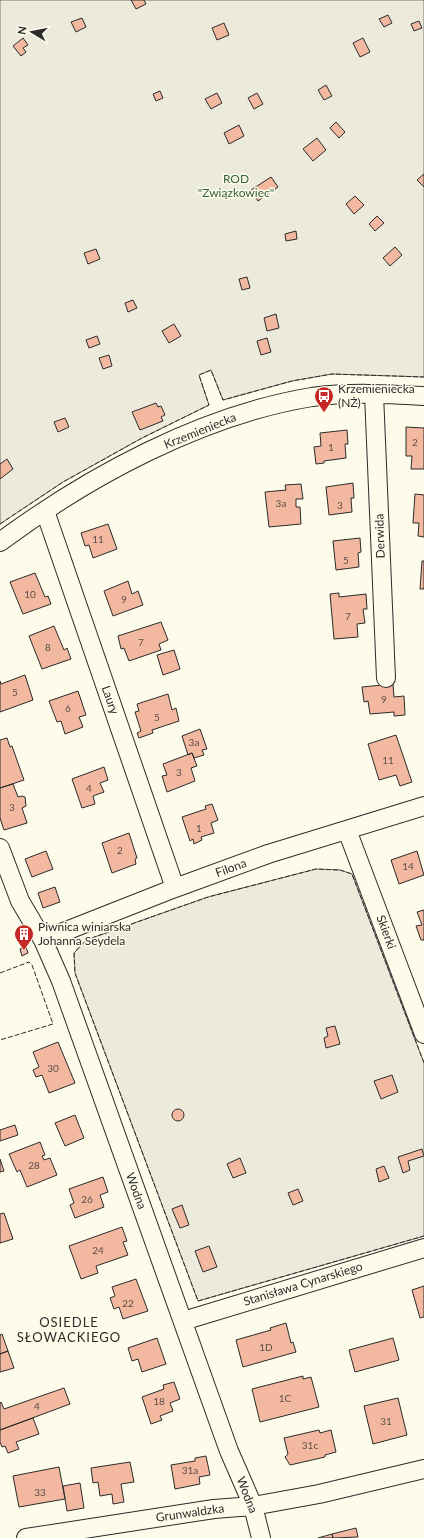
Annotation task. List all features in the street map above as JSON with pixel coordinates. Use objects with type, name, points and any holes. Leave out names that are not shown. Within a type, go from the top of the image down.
[{"type":"street","name":"Krzemieniecka","points":[[0,542],[94,480],[175,439],[219,422],[263,407],[314,397],[374,394],[424,396]]},
{"type":"street","name":"Derwida","points":[[374,394],[386,678]]},
{"type":"street","name":"Laury","points":[[45,511],[175,888]]},
{"type":"street","name":"Filona","points":[[43,940],[175,888],[268,854],[424,806]]},
{"type":"street","name":"Skierki","points":[[347,830],[424,1034]]},
{"type":"street","name":"Wodna","points":[[0,848],[20,901],[43,940],[64,988],[229,1451],[253,1506],[261,1538]]},
{"type":"street","name":"Stanisława Cynarskiego","points":[[183,1321],[424,1248]]},
{"type":"street","name":"Grunwaldzka","points":[[26,1538],[123,1530],[214,1510],[253,1506],[319,1494],[424,1469]]},
{"type":"green space","name":"ROD \"Związkowiec\"","points":[[0,0],[424,0],[424,377],[332,374],[292,381],[223,400],[211,370],[199,375],[209,405],[142,438],[63,482],[0,524]]},
{"type":"green space","points":[[316,869],[340,870],[352,874],[424,1063],[424,1236],[198,1301],[75,973],[74,953],[86,940],[208,897]]},
{"type":"building","points":[[131,0],[144,0],[146,4],[136,9]]},
{"type":"building","points":[[388,15],[392,23],[384,27],[379,19]]},
{"type":"building","points":[[82,18],[86,27],[76,32],[71,22]]},
{"type":"building","points":[[419,21],[422,28],[414,31],[411,24]]},
{"type":"building","points":[[224,23],[229,35],[217,40],[212,28]]},
{"type":"building","points":[[23,38],[28,45],[23,48],[26,52],[21,56],[13,46]]},
{"type":"building","points":[[363,38],[370,52],[360,57],[353,43]]},
{"type":"building","points":[[326,85],[332,96],[324,100],[318,90]]},
{"type":"building","points":[[160,91],[163,98],[156,101],[153,94]]},
{"type":"building","points":[[217,93],[222,103],[211,109],[205,99]]},
{"type":"building","points":[[257,93],[263,104],[254,109],[248,98]]},
{"type":"building","points":[[336,122],[345,132],[339,138],[330,128]]},
{"type":"building","points":[[239,125],[244,136],[229,144],[224,133]]},
{"type":"building","points":[[317,138],[326,150],[313,161],[303,149]]},
{"type":"building","points":[[424,174],[424,187],[417,180]]},
{"type":"building","points":[[271,177],[278,187],[258,201],[251,190]]},
{"type":"building","points":[[355,196],[364,205],[354,214],[346,204]]},
{"type":"building","points":[[377,216],[384,223],[375,231],[369,224]]},
{"type":"building","points":[[296,231],[297,239],[286,241],[285,234]]},
{"type":"building","points":[[395,247],[402,255],[390,266],[383,258]]},
{"type":"building","points":[[96,249],[100,259],[88,264],[84,253]]},
{"type":"building","points":[[247,277],[250,288],[242,290],[239,279]]},
{"type":"building","points":[[133,300],[137,308],[128,312],[125,303]]},
{"type":"building","points":[[276,314],[279,328],[267,331],[264,318]]},
{"type":"building","points":[[174,324],[181,336],[169,343],[162,331]]},
{"type":"building","points":[[97,336],[100,344],[89,348],[86,340]]},
{"type":"building","points":[[267,338],[271,352],[261,355],[257,341]]},
{"type":"building","points":[[109,355],[112,366],[103,369],[99,358]]},
{"type":"building","points":[[156,403],[158,407],[161,406],[165,415],[161,417],[163,421],[140,430],[132,412]]},
{"type":"building","points":[[65,418],[69,427],[58,432],[54,422]]},
{"type":"building","points":[[406,427],[424,428],[424,469],[411,469],[412,456],[406,456]]},
{"type":"building","points":[[347,430],[348,444],[345,444],[346,458],[324,461],[324,463],[316,464],[314,447],[321,446],[320,433]]},
{"type":"building","points":[[7,459],[13,469],[0,479],[0,464]]},
{"type":"building","points":[[353,483],[354,498],[351,498],[352,512],[329,515],[326,487]]},
{"type":"building","points":[[301,484],[303,499],[296,499],[296,507],[300,507],[301,524],[269,527],[265,492],[286,490],[285,485]]},
{"type":"building","points":[[415,494],[424,495],[424,537],[418,536],[419,523],[413,523]]},
{"type":"building","points":[[108,524],[117,549],[93,558],[89,545],[85,546],[81,533]]},
{"type":"building","points":[[360,538],[361,552],[358,553],[359,567],[336,570],[333,541]]},
{"type":"building","points":[[422,561],[424,561],[424,589],[420,589]]},
{"type":"building","points":[[35,573],[45,597],[48,596],[51,604],[23,614],[10,582]]},
{"type":"building","points":[[128,581],[132,594],[138,591],[143,605],[113,616],[104,591]]},
{"type":"building","points":[[339,593],[339,597],[366,594],[367,609],[363,609],[365,623],[357,624],[358,637],[334,639],[330,594]]},
{"type":"building","points":[[161,622],[168,640],[159,644],[161,650],[129,661],[124,648],[121,649],[118,636]]},
{"type":"building","points":[[54,626],[64,650],[67,648],[71,659],[42,669],[29,636]]},
{"type":"building","points":[[174,650],[180,669],[163,675],[157,655]]},
{"type":"building","points":[[25,675],[33,700],[0,712],[0,681],[1,684]]},
{"type":"building","points":[[393,684],[394,697],[404,696],[405,715],[394,716],[394,712],[370,714],[368,701],[364,702],[362,687]]},
{"type":"building","points":[[78,691],[86,715],[79,717],[83,727],[65,734],[61,721],[57,722],[49,701]]},
{"type":"building","points":[[168,694],[172,710],[176,708],[179,721],[152,730],[153,733],[139,738],[137,733],[141,731],[135,712],[139,711],[137,704]]},
{"type":"building","points":[[200,729],[207,749],[202,750],[204,755],[194,758],[192,753],[188,755],[182,736]]},
{"type":"building","points":[[396,735],[412,782],[400,786],[396,775],[379,780],[368,744]]},
{"type":"building","points":[[7,738],[10,747],[12,746],[24,780],[0,788],[0,740]]},
{"type":"building","points":[[192,753],[197,766],[191,768],[195,781],[167,792],[162,776],[167,775],[163,764]]},
{"type":"building","points":[[104,767],[108,780],[100,783],[104,792],[93,796],[95,804],[82,808],[72,779]]},
{"type":"building","points":[[13,784],[18,797],[25,797],[26,806],[22,808],[27,823],[4,830],[0,818],[0,788]]},
{"type":"building","points":[[212,804],[218,820],[211,823],[214,833],[201,837],[202,840],[194,844],[193,839],[190,841],[182,817],[206,809],[205,806]]},
{"type":"building","points":[[129,833],[137,858],[135,859],[136,864],[112,873],[102,843]]},
{"type":"building","points":[[46,851],[53,869],[32,877],[25,859]]},
{"type":"building","points":[[417,851],[424,875],[399,884],[391,860]]},
{"type":"building","points":[[55,887],[60,902],[43,908],[38,893]]},
{"type":"building","points":[[424,910],[424,940],[421,940],[416,926],[422,925],[417,912]]},
{"type":"building","name":"Piwnica winiarska Johanna Seydela","points":[[26,947],[28,953],[22,956],[20,949]]},
{"type":"building","points":[[335,1026],[340,1044],[326,1048],[324,1038],[328,1036],[326,1028]]},
{"type":"building","points":[[58,1042],[75,1083],[49,1093],[42,1075],[36,1077],[33,1070],[39,1067],[33,1052]]},
{"type":"building","points":[[392,1075],[398,1092],[381,1099],[374,1081]]},
{"type":"building","points":[[176,1109],[180,1109],[184,1115],[180,1121],[176,1121],[172,1117],[172,1113]]},
{"type":"building","points":[[75,1115],[84,1138],[65,1146],[55,1123]]},
{"type":"building","points":[[15,1125],[18,1135],[0,1141],[0,1130]]},
{"type":"building","points":[[40,1142],[45,1155],[42,1156],[44,1160],[50,1158],[57,1175],[27,1187],[20,1170],[17,1172],[9,1154]]},
{"type":"building","points":[[422,1149],[424,1156],[408,1161],[410,1170],[403,1173],[398,1157]]},
{"type":"building","points":[[240,1158],[246,1173],[233,1178],[227,1164]]},
{"type":"building","points":[[0,1159],[4,1171],[0,1172]]},
{"type":"building","points":[[384,1166],[389,1178],[379,1182],[376,1169]]},
{"type":"building","points":[[103,1177],[108,1192],[100,1195],[104,1207],[75,1218],[70,1205],[74,1203],[69,1189]]},
{"type":"building","points":[[298,1189],[303,1201],[293,1205],[288,1193]]},
{"type":"building","points":[[182,1205],[189,1225],[180,1228],[172,1209]]},
{"type":"building","points":[[4,1213],[13,1239],[0,1243],[0,1214]]},
{"type":"building","points":[[122,1227],[127,1241],[123,1242],[128,1255],[96,1266],[98,1273],[81,1279],[69,1246]]},
{"type":"building","points":[[209,1246],[217,1267],[203,1272],[195,1251]]},
{"type":"building","points":[[136,1279],[148,1311],[123,1319],[119,1307],[114,1309],[110,1298],[115,1296],[112,1287]]},
{"type":"building","points":[[424,1286],[424,1317],[420,1318],[412,1290]]},
{"type":"building","points":[[286,1323],[291,1343],[293,1342],[296,1352],[243,1367],[236,1340],[271,1330],[270,1328]]},
{"type":"building","points":[[2,1334],[8,1351],[0,1354],[0,1335]]},
{"type":"building","points":[[157,1338],[166,1364],[142,1372],[138,1359],[132,1361],[128,1348]]},
{"type":"building","points":[[393,1338],[399,1360],[355,1372],[349,1350]]},
{"type":"building","points":[[8,1351],[14,1368],[0,1372],[0,1354]]},
{"type":"building","points":[[303,1376],[303,1379],[311,1377],[319,1407],[260,1422],[252,1389]]},
{"type":"building","points":[[174,1382],[180,1399],[170,1403],[173,1411],[160,1416],[162,1420],[151,1424],[142,1397],[164,1389],[163,1385]]},
{"type":"building","points":[[64,1388],[70,1404],[0,1430],[1,1402],[4,1409]]},
{"type":"building","points":[[398,1398],[407,1435],[373,1444],[364,1406]]},
{"type":"building","points":[[33,1418],[39,1434],[16,1442],[19,1449],[8,1453],[5,1446],[2,1447],[0,1442],[0,1430]]},
{"type":"building","points":[[319,1430],[320,1433],[331,1430],[336,1452],[325,1455],[325,1457],[290,1465],[285,1457],[288,1454],[284,1438]]},
{"type":"building","points":[[206,1456],[210,1475],[199,1477],[200,1484],[175,1489],[171,1465],[195,1461],[195,1458]]},
{"type":"building","points":[[130,1462],[134,1482],[121,1484],[124,1502],[113,1504],[112,1494],[100,1496],[98,1482],[93,1483],[91,1468]]},
{"type":"building","points":[[59,1467],[65,1499],[19,1507],[13,1476]]},
{"type":"building","points":[[80,1483],[84,1508],[67,1511],[63,1486]]},
{"type":"building","points":[[356,1528],[358,1537],[333,1538],[332,1534]]},
{"type":"building","points":[[332,1534],[333,1538],[318,1538]]},
{"type":"fence","points":[[0,524],[63,482],[142,438],[209,405],[199,375],[211,370],[223,400],[292,381],[332,374],[424,377]]},
{"type":"fence","points":[[424,1063],[352,874],[340,870],[316,869],[208,897],[86,940],[74,953],[75,973],[198,1301],[424,1236]]},
{"type":"fence","points":[[0,973],[29,962],[32,965],[53,1024],[0,1040]]},
{"type":"place","name":"Krzemieniecka (NŻ)","points":[[324,413]]},
{"type":"place","name":"Piwnica winiarska Johanna Seydela","points":[[24,951]]},
{"type":"district","name":"OSIEDLE SŁOWACKIEGO","points":[[69,1330]]}]
